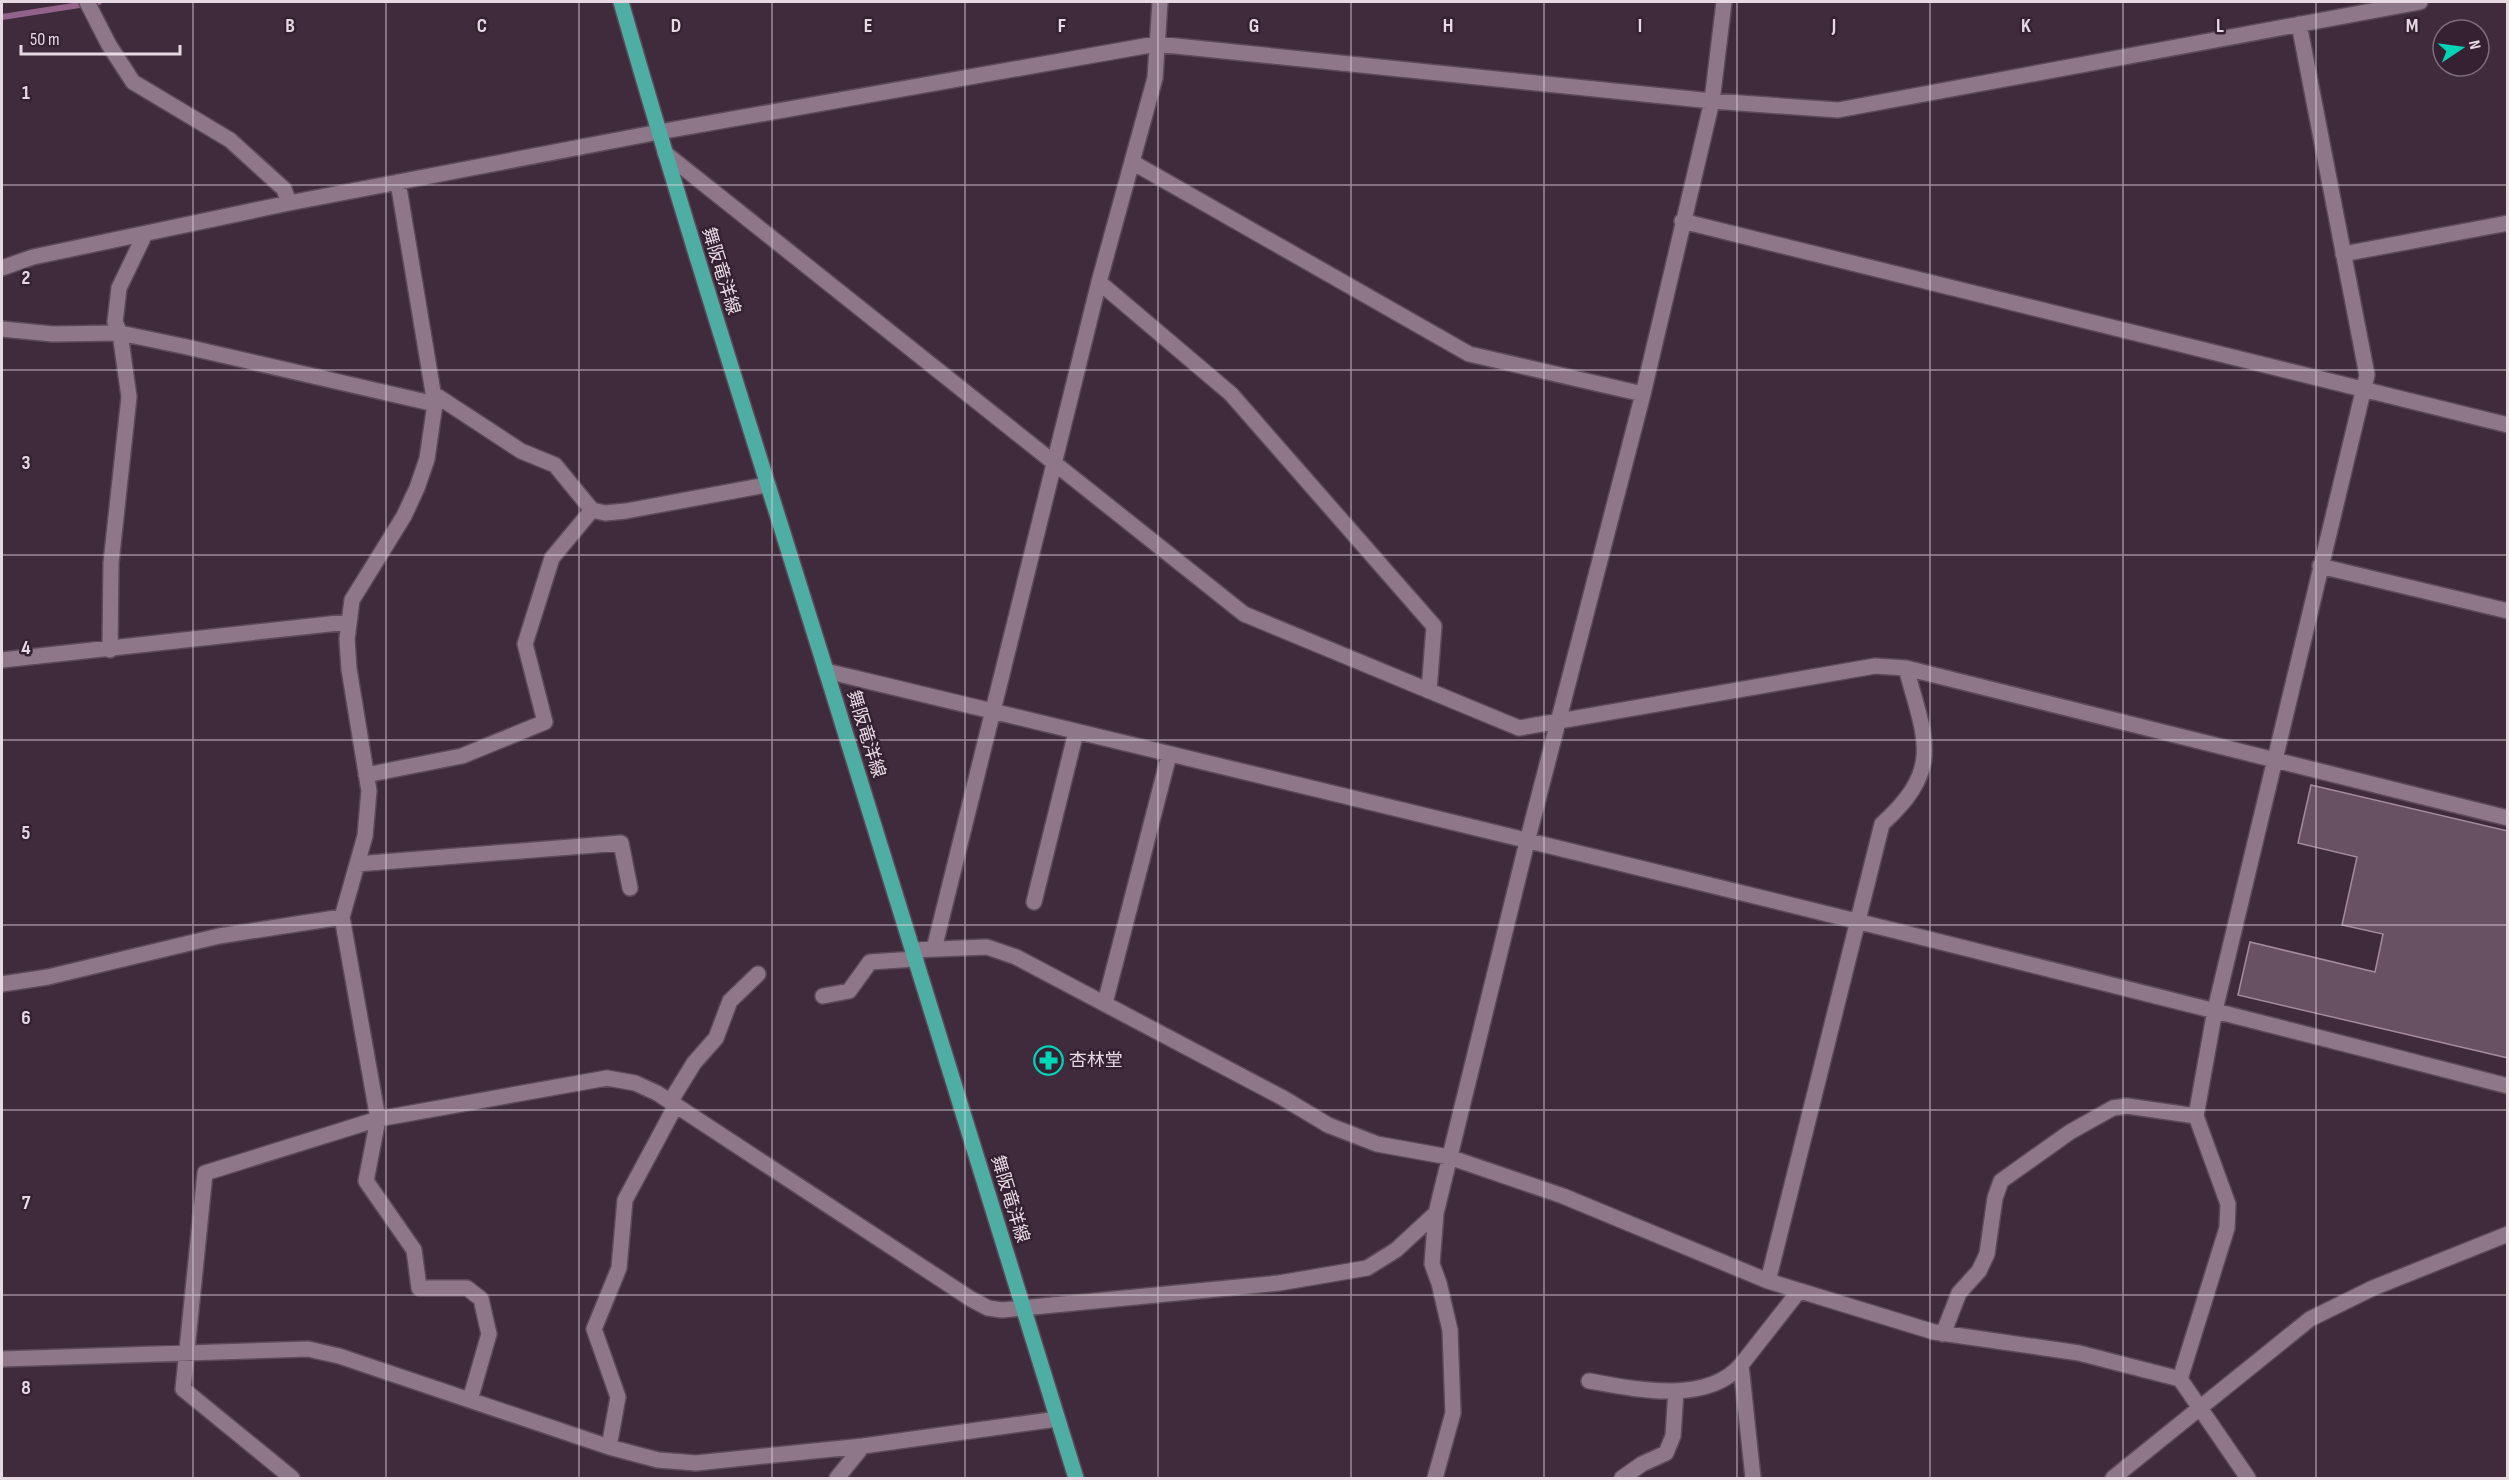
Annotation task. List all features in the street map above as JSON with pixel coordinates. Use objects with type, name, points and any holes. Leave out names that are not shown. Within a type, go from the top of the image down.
[{"type":"main road","name":"舞阪竜洋線","points":[[621,2],[766,485],[826,671],[1076,1479]]},
{"type":"street","points":[[87,2],[109,45],[133,82],[230,140],[284,189],[289,203]]},
{"type":"street","points":[[934,949],[1099,282],[1155,78],[1161,2]]},
{"type":"street","points":[[1435,1479],[1453,1413],[1450,1330],[1432,1264],[1436,1213],[1527,842],[1643,394],[1712,100],[1724,2]]},
{"type":"street","points":[[2,268],[33,257],[289,203],[659,132],[1156,44],[1712,100],[1838,110],[2420,2]]},
{"type":"street","points":[[2180,1379],[2227,1228],[2228,1204],[2196,1116],[2215,1010],[2367,375],[2299,24]]},
{"type":"street","points":[[665,153],[1244,614],[1519,728],[1559,719],[1875,666],[1906,668],[2508,818]]},
{"type":"street","points":[[1132,162],[1469,354],[1643,394]]},
{"type":"street","points":[[398,182],[435,399],[427,459],[417,488],[404,516],[352,600],[348,622],[349,669],[369,791],[365,836],[342,917],[378,1119],[366,1181],[414,1250],[418,1288],[467,1288],[481,1299],[489,1334],[470,1401]]},
{"type":"street","points":[[1682,221],[2508,426]]},
{"type":"street","points":[[2343,254],[2508,223]]},
{"type":"street","points":[[110,650],[111,563],[129,397],[120,333],[115,322],[120,288],[145,234]]},
{"type":"street","points":[[1099,282],[1231,394],[1434,626],[1429,691]]},
{"type":"street","points":[[2,329],[53,334],[120,333],[435,399],[521,451],[555,465],[592,510],[605,513],[766,485]]},
{"type":"street","points":[[366,775],[462,756],[545,722],[525,644],[552,558],[592,510]]},
{"type":"street","points":[[2320,566],[2508,611]]},
{"type":"street","points":[[2,660],[110,650],[348,622]]},
{"type":"street","points":[[1768,1281],[1882,824],[1903,805],[1917,785],[1926,756],[1923,730],[1906,668]]},
{"type":"street","points":[[826,671],[2215,1010],[2508,1086]]},
{"type":"street","points":[[1035,902],[1076,732]]},
{"type":"street","points":[[1105,1003],[1169,754]]},
{"type":"street","points":[[357,864],[621,843],[630,888]]},
{"type":"street","points":[[2,984],[48,977],[219,936],[342,917]]},
{"type":"street","points":[[823,996],[849,991],[870,962],[934,949],[987,947],[1016,957],[1105,1003],[1283,1098],[1328,1125],[1377,1144],[1449,1157],[1563,1196],[1768,1281],[1943,1334],[2079,1353],[2180,1379],[2248,1479]]},
{"type":"street","points":[[609,1447],[618,1397],[594,1329],[619,1268],[625,1200],[694,1063],[716,1038],[730,1001],[759,974]]},
{"type":"street","points":[[292,1479],[183,1389],[205,1173],[378,1119],[607,1078],[635,1083],[673,1103],[971,1299],[988,1308],[1002,1310],[1279,1283],[1367,1268],[1396,1250],[1436,1213]]},
{"type":"street","points":[[1943,1334],[1959,1293],[1979,1271],[1987,1254],[1995,1198],[2001,1181],[2070,1132],[2113,1108],[2127,1106],[2196,1116]]},
{"type":"street","points":[[2113,1479],[2310,1319],[2373,1288],[2508,1234]]},
{"type":"street","points":[[1589,1381],[1646,1391],[1676,1391],[1713,1384],[1731,1377],[1799,1291]]},
{"type":"street","points":[[2,1359],[308,1349],[339,1356],[609,1447],[658,1460],[696,1462],[863,1446],[1057,1419]]},
{"type":"street","points":[[1741,1365],[1753,1479]]},
{"type":"street","points":[[1622,1479],[1642,1464],[1666,1453],[1672,1436],[1676,1391]]},
{"type":"street","points":[[837,1479],[863,1446]]},
{"type":"building","points":[[2311,785],[2508,831],[2508,1058],[2238,995],[2250,942],[2375,972],[2383,934],[2342,925],[2357,857],[2298,843]]},
{"type":"waterway","points":[[2,17],[99,2]]},
{"type":"place","name":"杏林堂","points":[[1048,1060]]}]
